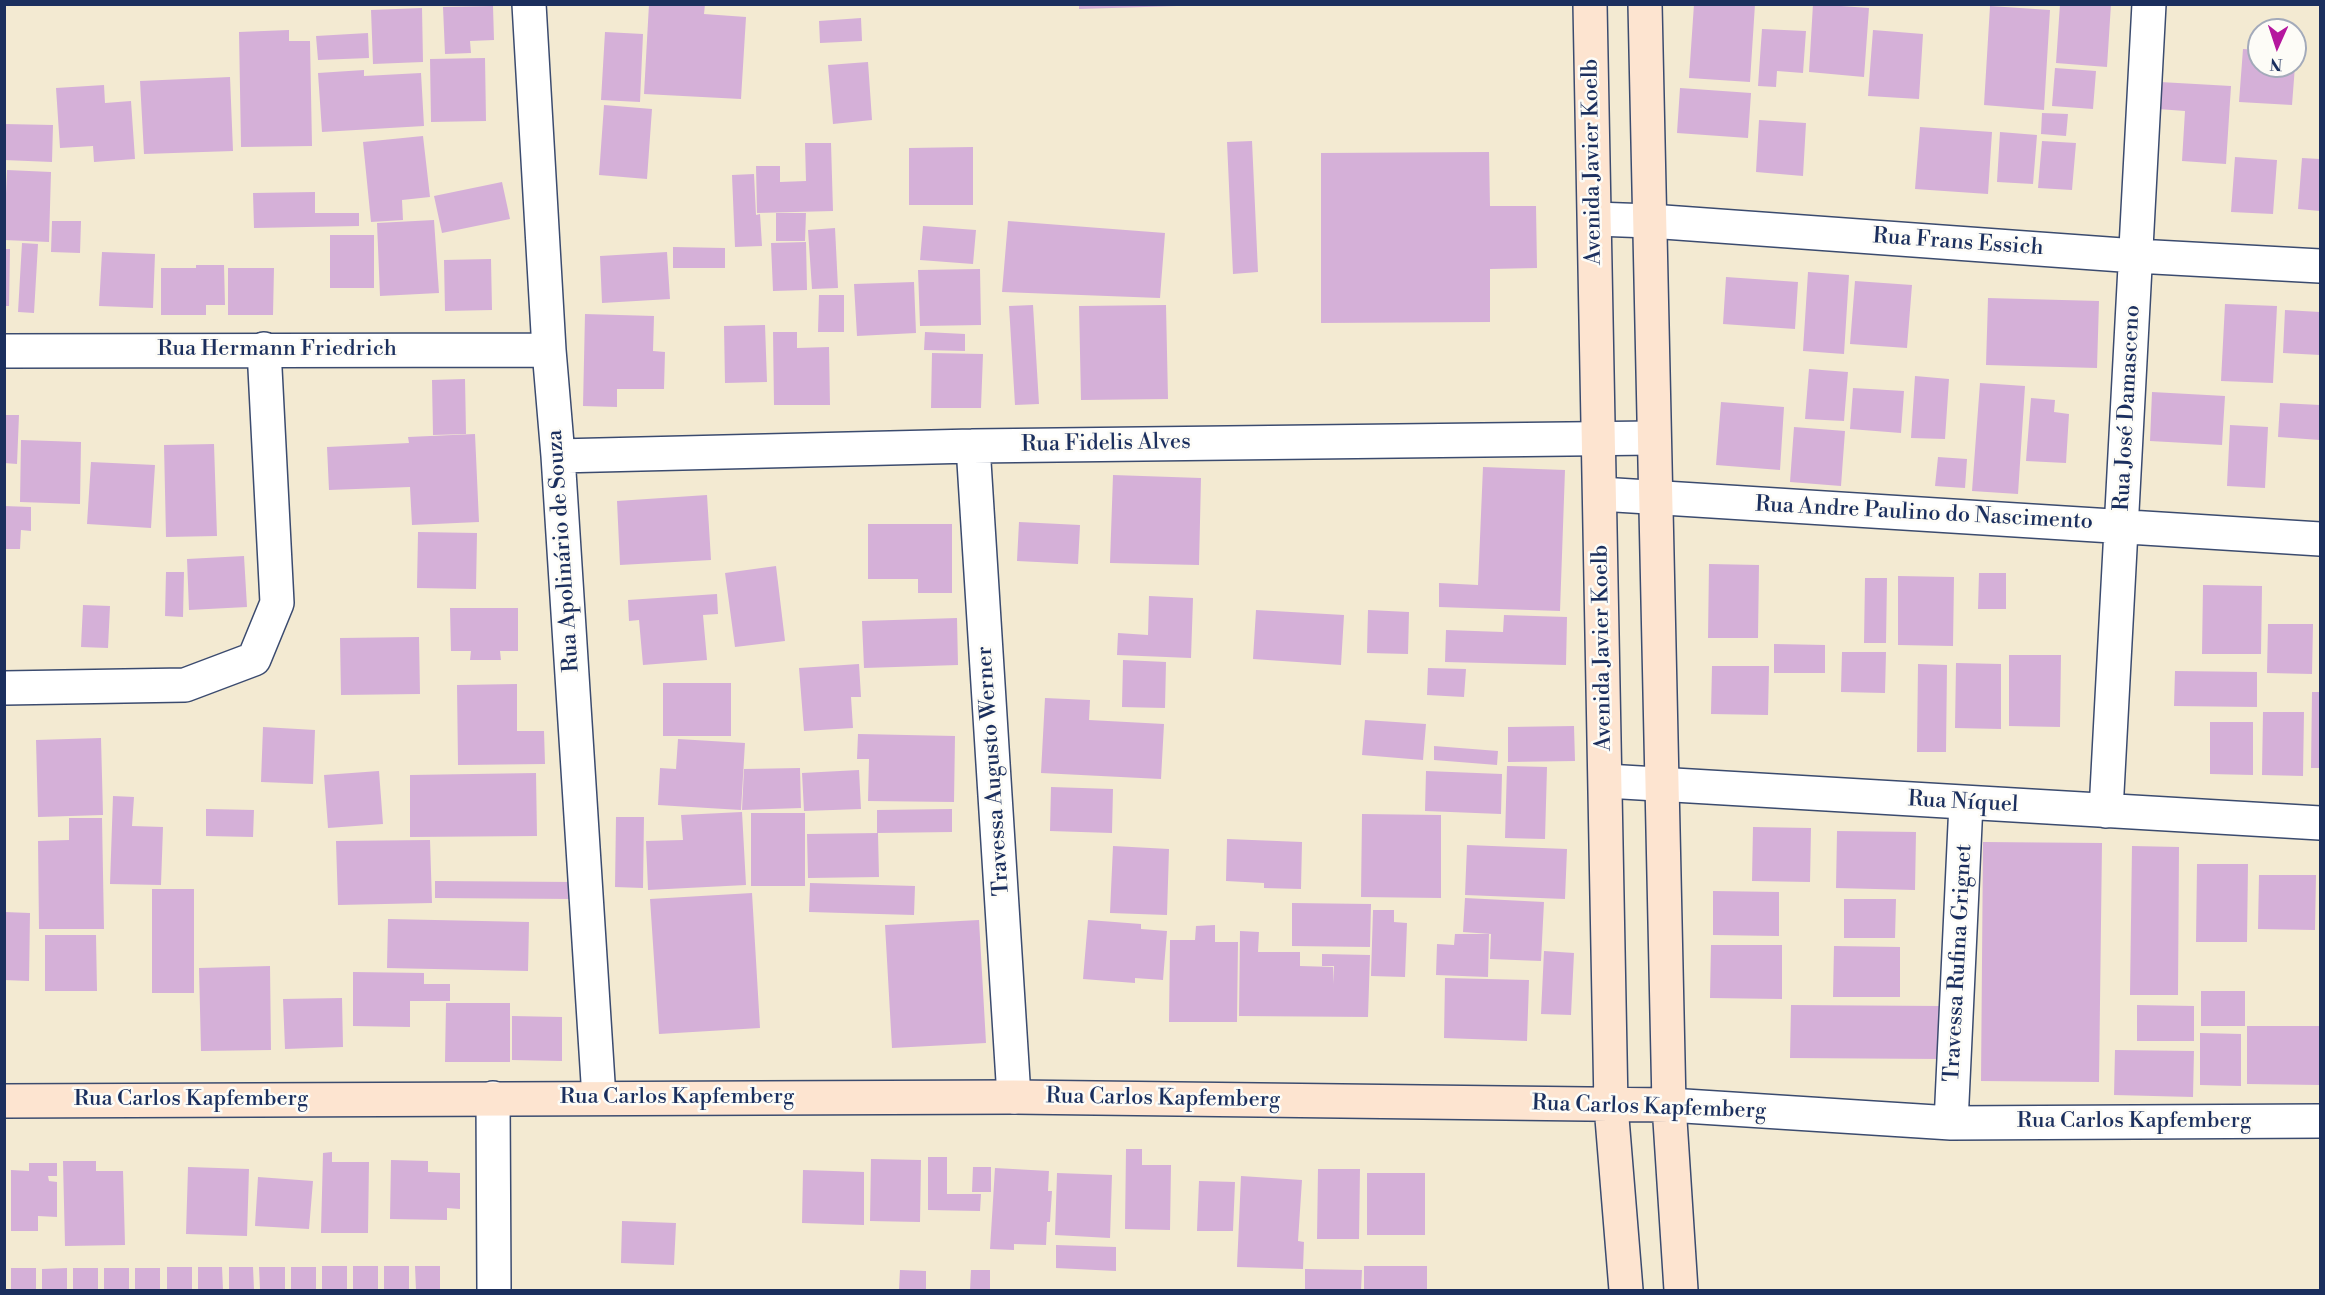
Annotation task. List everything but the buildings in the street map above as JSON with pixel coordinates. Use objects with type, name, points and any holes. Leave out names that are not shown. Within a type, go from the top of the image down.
[{"type":"street","name":"Rua Apolinário de Souza","points":[[529,4],[549,350],[558,456],[598,1098]]},
{"type":"street","name":"Avenida Javier Koelb","points":[[1590,4],[1611,1106],[1626,1290]]},
{"type":"street","points":[[1645,4],[1653,438],[1670,1105],[1681,1290]]},
{"type":"street","name":"Rua José Damasceno","points":[[2106,811],[2149,4]]},
{"type":"street","name":"Rua Frans Essich","points":[[1595,219],[1650,220],[2136,256],[2320,266]]},
{"type":"street","points":[[4,688],[185,685],[254,659],[277,603],[264,350]]},
{"type":"street","name":"Rua Hermann Friedrich","points":[[4,351],[549,350]]},
{"type":"street","name":"Rua Fidelis Alves","points":[[558,456],[974,446],[1653,438]]},
{"type":"street","name":"Travessa Augusto Werner","points":[[974,446],[1014,1097]]},
{"type":"street","name":"Rua Andre Paulino do Nascimento","points":[[1600,494],[2320,539]]},
{"type":"street","name":"Rua Níquel","points":[[1606,781],[2320,823]]},
{"type":"street","name":"Travessa Rufina Grignet","points":[[1951,1123],[1966,803]]},
{"type":"street","name":"Rua Carlos Kapfemberg","points":[[4,1101],[1014,1097],[1670,1105],[1951,1123],[2320,1120]]},
{"type":"street","points":[[493,1098],[494,1290]]}]
